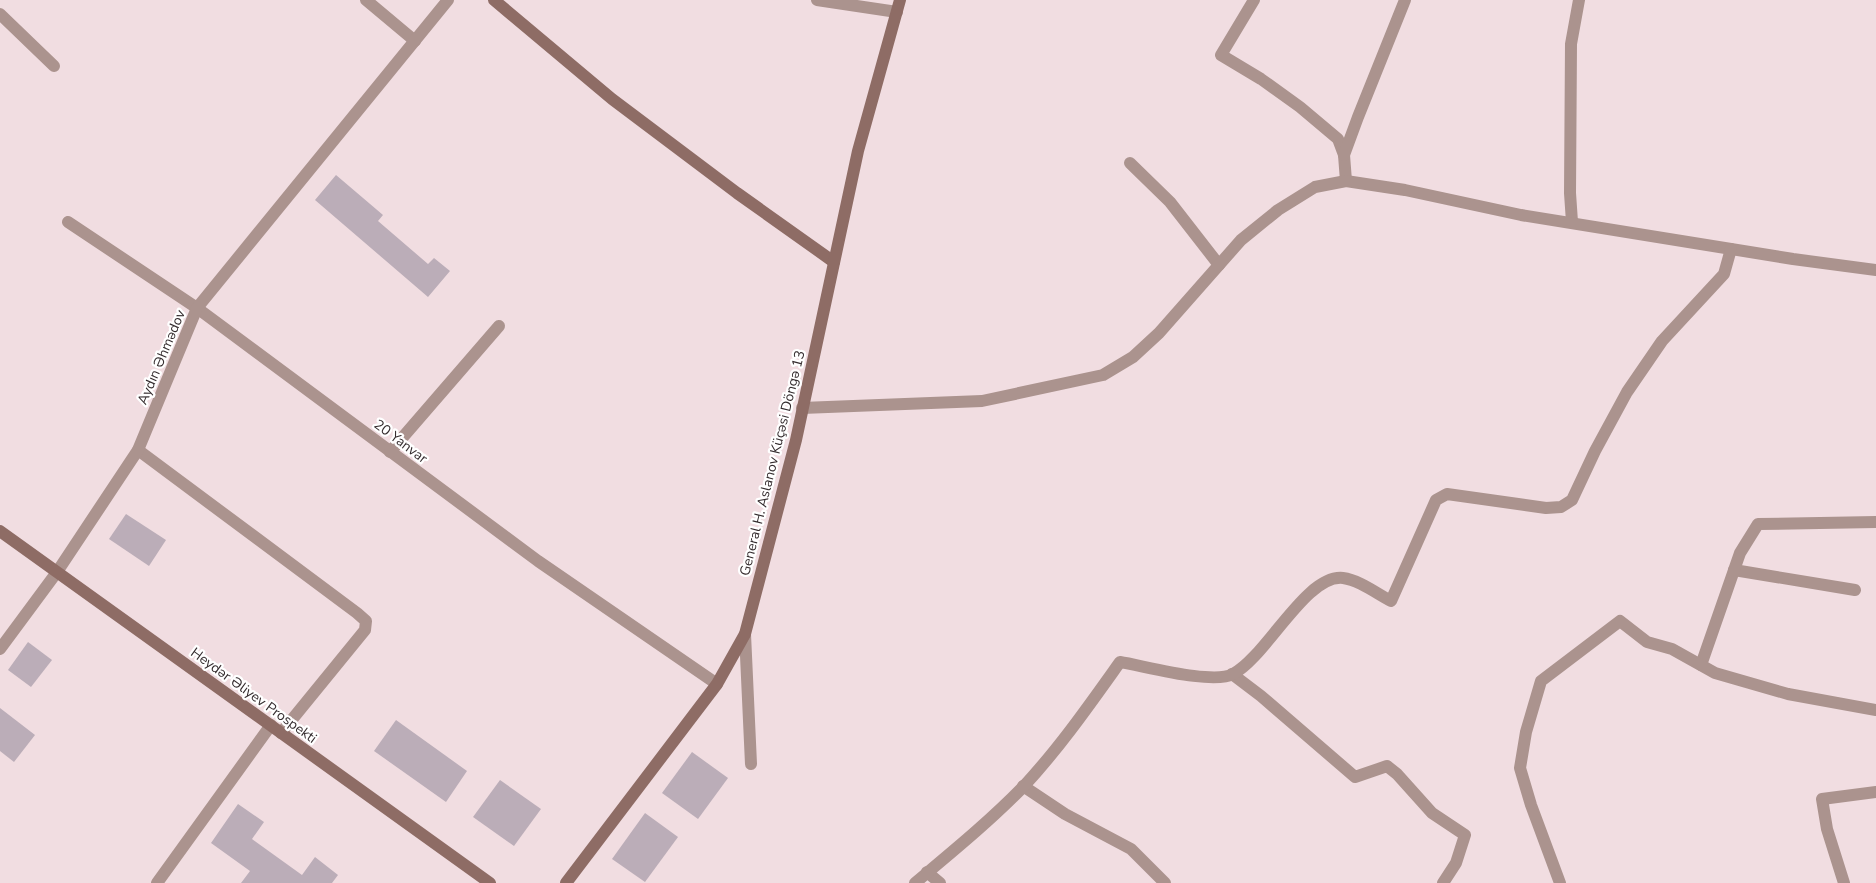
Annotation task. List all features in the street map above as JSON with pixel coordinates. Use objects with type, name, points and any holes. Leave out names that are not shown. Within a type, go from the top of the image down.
[{"type":"main road","points":[[494,0],[612,99],[834,262]]},
{"type":"main road","name":"General H. Aslanov Küçəsi Döngə 13","points":[[566,883],[717,684],[745,634],[802,408],[858,151],[899,6]]},
{"type":"main road","name":"Heydər Əliyev Prospekti","points":[[0,531],[490,883]]},
{"type":"street","points":[[366,0],[415,41]]},
{"type":"street","name":"Aydın Əhmədov","points":[[0,649],[57,572],[138,450],[198,308],[448,0]]},
{"type":"street","points":[[817,0],[899,6]]},
{"type":"street","points":[[1254,0],[1221,55],[1300,107],[1338,139],[1344,155],[1346,181]]},
{"type":"street","points":[[1344,155],[1405,0]]},
{"type":"street","points":[[1572,222],[1570,193],[1572,44],[1579,0]]},
{"type":"street","points":[[0,14],[54,66]]},
{"type":"street","points":[[1130,163],[1170,202],[1219,265]]},
{"type":"street","points":[[802,408],[982,401],[1103,375],[1133,357],[1160,333],[1241,240],[1278,210],[1314,187],[1346,181],[1405,190],[1522,215],[1731,249],[1876,270]]},
{"type":"street","name":"20 Yanvar","points":[[68,222],[198,308],[538,561],[717,684]]},
{"type":"street","points":[[915,883],[968,838],[1023,786],[1070,732],[1120,662],[1213,678],[1232,674],[1252,659],[1279,630],[1306,596],[1325,581],[1342,578],[1356,582],[1391,601],[1436,500],[1447,494],[1546,508],[1561,507],[1572,500],[1595,451],[1627,392],[1662,341],[1724,274],[1731,249]]},
{"type":"street","points":[[390,452],[499,326]]},
{"type":"street","points":[[138,450],[366,621],[365,630],[276,729],[157,883]]},
{"type":"street","points":[[1701,665],[1740,553],[1758,524],[1876,522]]},
{"type":"street","points":[[1734,570],[1855,590]]},
{"type":"street","points":[[1560,883],[1530,805],[1520,768],[1526,732],[1541,681],[1620,621],[1648,642],[1672,648],[1715,673],[1788,694],[1876,710]]},
{"type":"street","points":[[745,634],[751,764]]},
{"type":"street","points":[[1232,674],[1261,696],[1355,778],[1387,766],[1432,813],[1465,835],[1456,863],[1444,883]]},
{"type":"street","points":[[1023,786],[1065,814],[1131,849],[1164,883]]},
{"type":"street","points":[[1844,883],[1827,829],[1822,799],[1876,792]]},
{"type":"street","points":[[928,872],[940,883]]},
{"type":"building","points":[[336,175],[383,215],[378,221],[428,264],[434,258],[450,271],[428,297],[315,200]]},
{"type":"building","points":[[126,514],[166,540],[149,566],[109,539]]},
{"type":"building","points":[[28,642],[52,660],[31,687],[8,670]]},
{"type":"building","points":[[0,708],[35,735],[14,762],[0,751]]},
{"type":"building","points":[[396,720],[467,771],[446,802],[374,751]]},
{"type":"building","points":[[692,752],[728,778],[698,819],[662,793]]},
{"type":"building","points":[[500,780],[541,809],[514,846],[473,817]]},
{"type":"building","points":[[238,804],[264,822],[252,839],[302,875],[315,857],[338,875],[332,883],[241,883],[250,871],[211,843]]},
{"type":"building","points":[[645,813],[678,837],[645,882],[612,859]]}]
